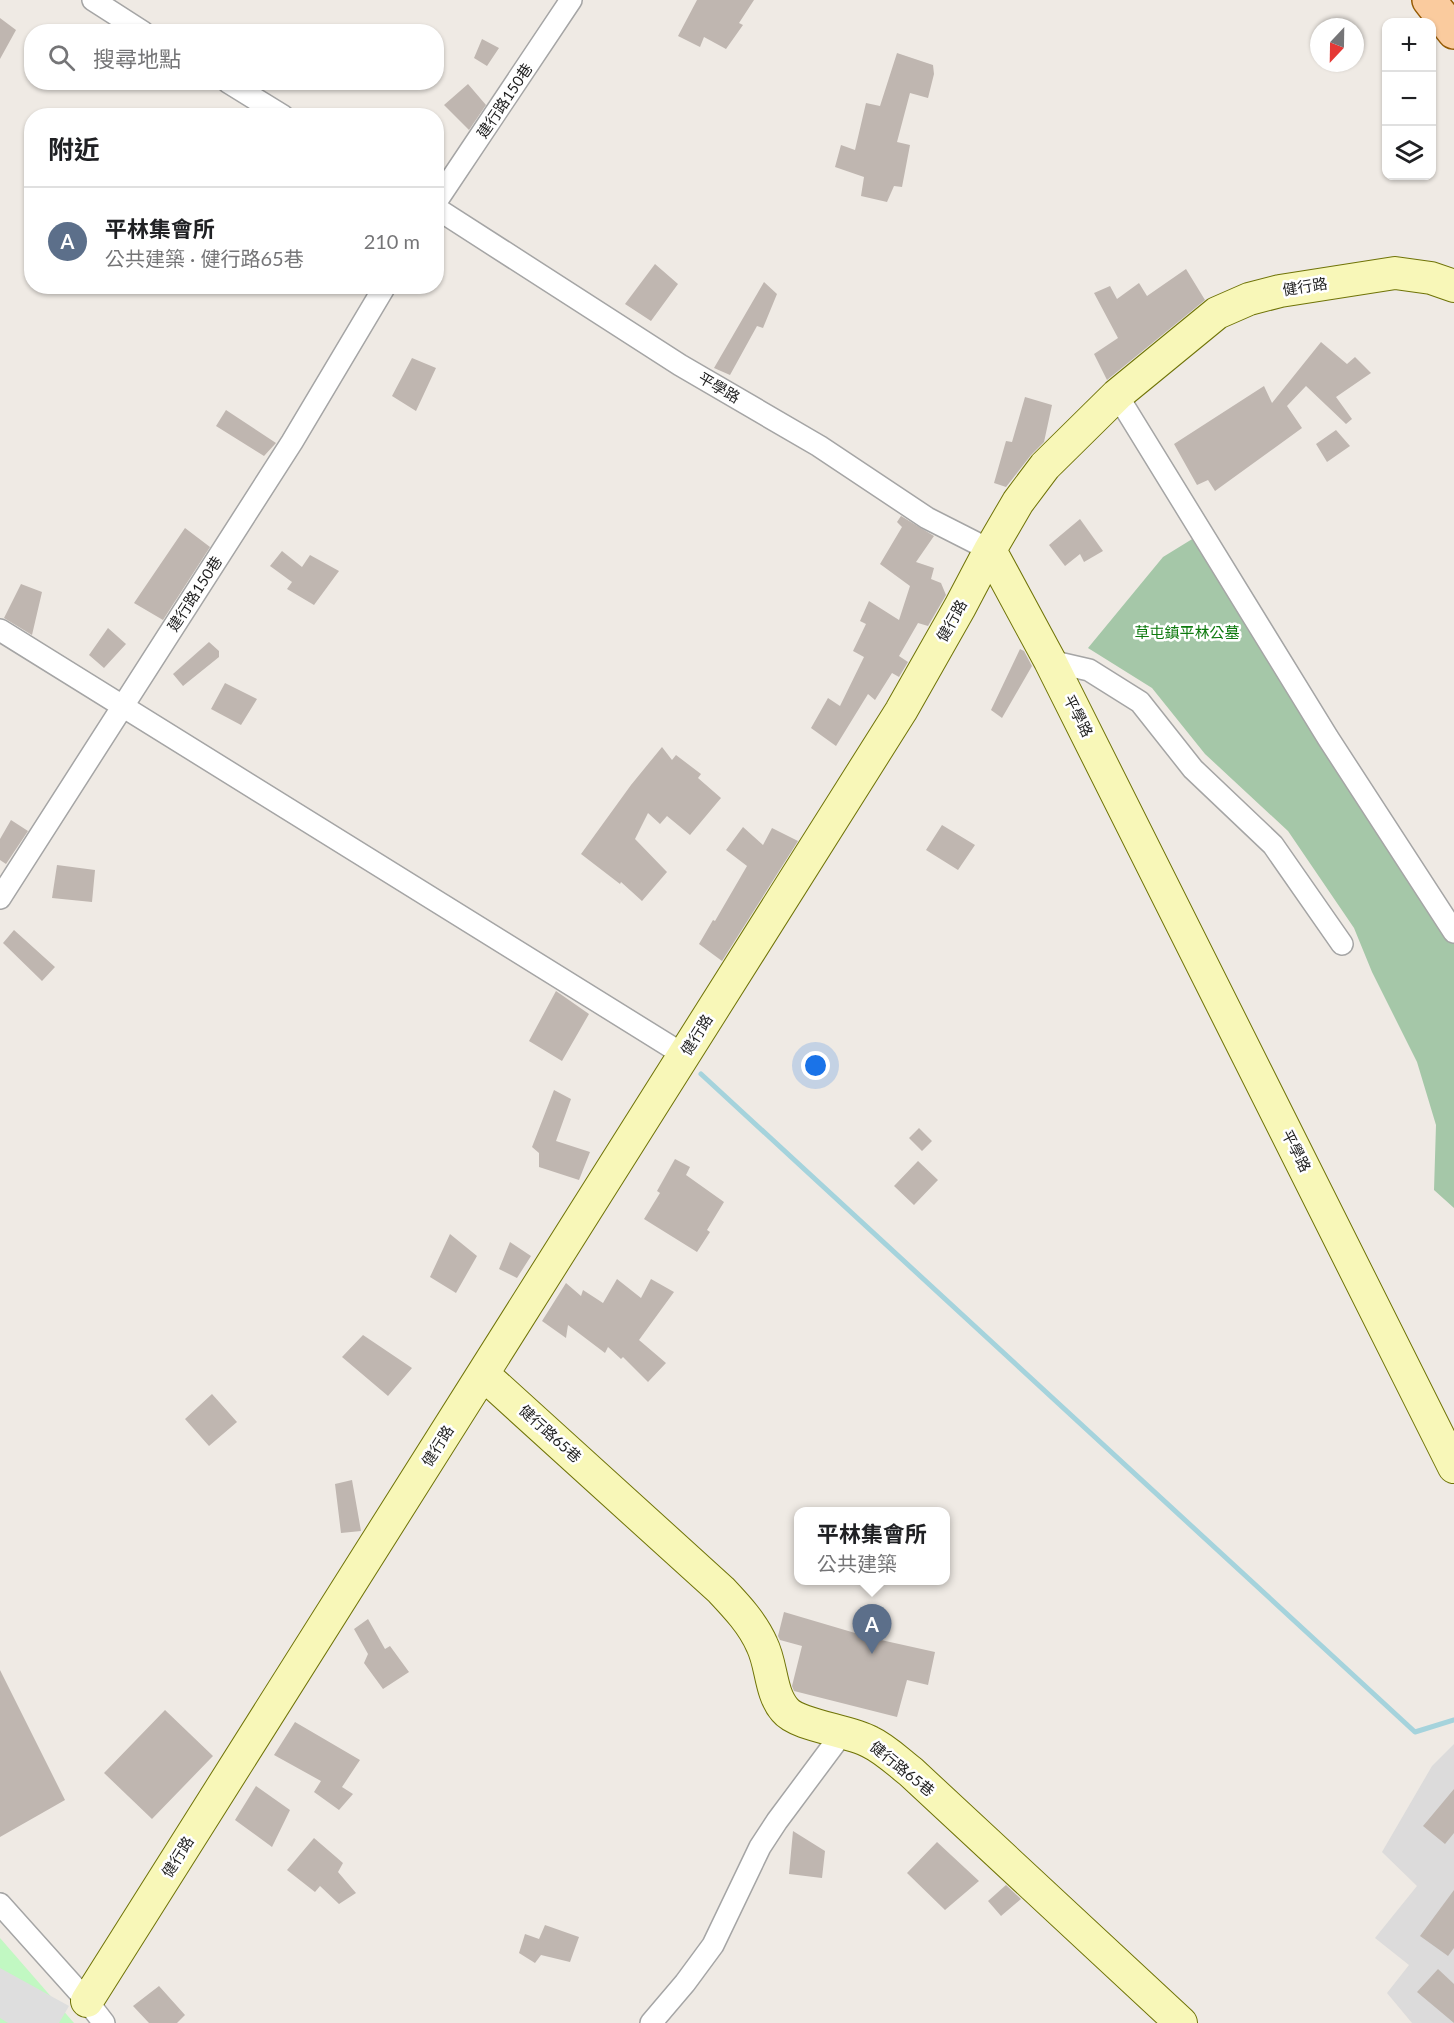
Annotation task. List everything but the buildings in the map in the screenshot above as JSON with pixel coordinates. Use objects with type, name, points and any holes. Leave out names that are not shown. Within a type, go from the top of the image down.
[{"type":"main road","points":[[1429,0],[1454,32]]},
{"type":"street","points":[[93,0],[130,24]]},
{"type":"street","name":"建行路150巷","points":[[444,190],[571,0]]},
{"type":"street","points":[[241,90],[270,108]]},
{"type":"street","name":"平學路","points":[[444,213],[680,365],[819,446],[927,518],[990,550],[1050,661],[1454,1467]]},
{"type":"street","name":"健行路","points":[[95,2012],[483,1374],[901,711],[1018,502],[1045,466],[1117,395],[1217,313],[1249,298],[1395,273],[1431,278],[1454,286]]},
{"type":"street","name":"建行路150巷","points":[[0,898],[292,442],[380,294]]},
{"type":"street","points":[[1117,395],[1328,738],[1454,932]]},
{"type":"street","points":[[0,630],[684,1055]]},
{"type":"street","points":[[1050,661],[1089,670],[1140,702],[1193,769],[1273,845],[1342,944]]},
{"type":"street","name":"健行路65巷","points":[[483,1374],[721,1590],[749,1622],[763,1646],[777,1697],[785,1711],[801,1721],[843,1731],[871,1742],[911,1772],[1181,2023]]},
{"type":"street","points":[[651,2023],[713,1946],[760,1847],[843,1731]]},
{"type":"street","points":[[0,1904],[95,2012]]},
{"type":"shaded area","points":[[1454,1744],[1454,2023],[1412,2023],[1387,1993],[1409,1965],[1375,1938],[1417,1886],[1382,1852],[1432,1766]]},
{"type":"shaded area","points":[[0,1968],[69,2006],[59,2023],[8,2023],[0,2018]]},
{"type":"green space","name":"草屯鎮平林公墓","points":[[1202,533],[1454,931],[1454,1208],[1434,1190],[1436,1125],[1417,1062],[1372,972],[1354,928],[1288,831],[1205,754],[1152,688],[1088,648],[1163,557]]},
{"type":"green space","points":[[0,1938],[74,2023],[0,2023]]},
{"type":"waterway","points":[[701,1074],[1415,1732],[1454,1720]]},
{"type":"place","name":"平林集會所","points":[[872,1654]]}]
